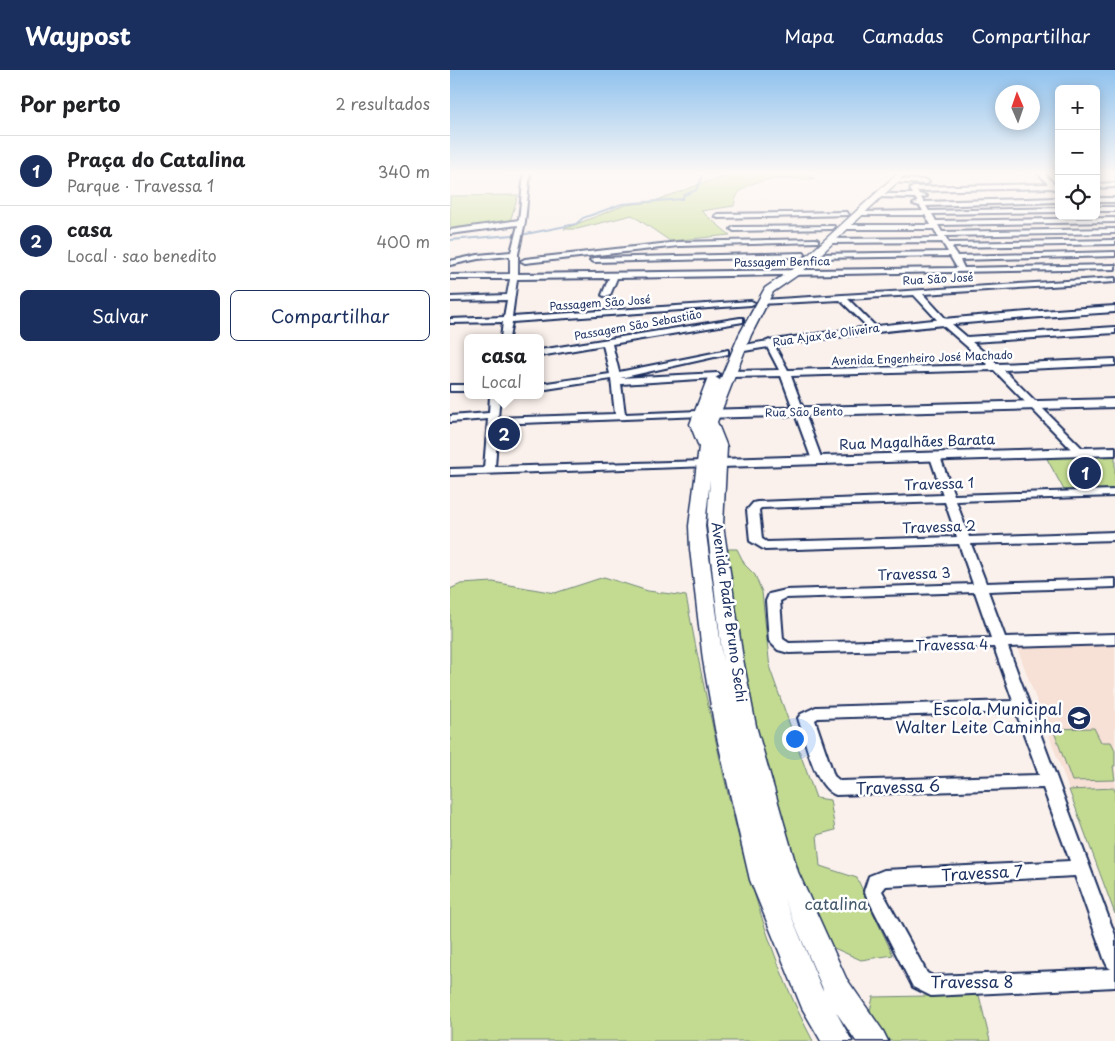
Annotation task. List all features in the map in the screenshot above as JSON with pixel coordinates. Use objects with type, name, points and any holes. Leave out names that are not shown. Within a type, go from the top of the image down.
[{"type":"main road","points":[[731,345],[756,303],[760,288],[780,274],[832,227],[846,218]]},
{"type":"main road","points":[[706,414],[740,320],[776,283],[794,273],[814,256],[845,227],[850,218]]},
{"type":"main road","name":"Avenida Padre Bruno Sechi","points":[[706,414],[719,440],[697,526],[713,660],[726,729],[763,880],[812,998],[837,1041]]},
{"type":"main road","name":"Avenida Padre Bruno Sechi","points":[[713,463],[715,525],[733,659],[745,726],[784,872],[836,987],[873,1041]]},
{"type":"street","points":[[506,334],[514,276],[514,258],[522,218]]},
{"type":"street","points":[[931,218],[962,270]]},
{"type":"street","points":[[845,227],[1055,219]]},
{"type":"street","points":[[1100,219],[1115,220]]},
{"type":"street","points":[[1087,220],[1112,242],[1115,248]]},
{"type":"street","points":[[450,232],[522,222]]},
{"type":"street","points":[[734,229],[832,227]]},
{"type":"street","points":[[944,240],[1115,231]]},
{"type":"street","points":[[525,261],[652,246],[816,241]]},
{"type":"street","points":[[828,241],[1112,242]]},
{"type":"street","points":[[648,275],[652,246]]},
{"type":"street","points":[[814,256],[1115,254]]},
{"type":"street","points":[[450,263],[478,257],[514,258],[525,261],[800,255]]},
{"type":"street","name":"Passagem Benfica","points":[[450,277],[1113,268]]},
{"type":"street","points":[[606,294],[614,275]]},
{"type":"street","name":"Rua São José","points":[[756,303],[1115,280]]},
{"type":"street","points":[[916,292],[943,321],[997,368],[1035,405],[1080,452]]},
{"type":"street","points":[[450,299],[511,297]]},
{"type":"street","points":[[842,297],[872,328]]},
{"type":"street","name":"Passagem São José","points":[[450,321],[509,320],[756,303]]},
{"type":"street","name":"Rua Ajax de Oliveira","points":[[544,387],[615,379],[731,345],[769,343],[872,328],[943,321],[1115,309]]},
{"type":"street","name":"Passagem São Sebastião","points":[[544,352],[740,320]]},
{"type":"street","points":[[964,340],[1115,330]]},
{"type":"street","points":[[607,343],[615,379],[620,417]]},
{"type":"street","points":[[769,343],[785,373],[817,460]]},
{"type":"street","name":"Avenida Engenheiro José Machado","points":[[615,379],[722,374],[997,368],[1115,362]]},
{"type":"street","points":[[450,388],[464,388]]},
{"type":"street","points":[[489,471],[495,399]]},
{"type":"street","name":"Rua São Bento","points":[[450,419],[620,417],[1115,403]]},
{"type":"street","name":"Rua Magalhães Barata","points":[[713,463],[1115,452]]},
{"type":"street","points":[[936,457],[963,541],[1115,961]]},
{"type":"street","points":[[450,472],[713,463]]},
{"type":"street","name":"Travessa 1","points":[[765,546],[756,541],[753,510],[754,506],[763,504],[1115,493]]},
{"type":"street","name":"Travessa 2","points":[[765,546],[1115,536]]},
{"type":"street","name":"Travessa 3","points":[[788,648],[782,647],[776,641],[772,601],[779,595],[1115,583]]},
{"type":"street","name":"Travessa 4","points":[[788,648],[1000,644],[1115,639]]},
{"type":"street","name":"Travessa 6","points":[[1022,706],[816,713],[806,718],[828,779],[836,788],[1049,781]]},
{"type":"street","name":"Travessa 7","points":[[884,878],[1080,868]]},
{"type":"street","name":"Travessa 8","points":[[884,878],[875,882],[873,891],[920,980],[924,984],[931,986],[1115,978]]},
{"type":"shaded area","name":"Escola Municipal Walter Leite Caminha","points":[[1115,644],[1115,788],[1069,790],[1017,647]]},
{"type":"green space","points":[[450,218],[511,218],[510,222],[450,230]]},
{"type":"green space","points":[[591,218],[619,218],[577,229],[564,229]]},
{"type":"green space","points":[[637,218],[710,218],[730,235],[670,241]]},
{"type":"green space","points":[[1115,456],[1115,489],[1064,490],[1046,457]]},
{"type":"green space","name":"catalina","points":[[715,549],[737,549],[745,565],[755,575],[762,592],[770,669],[816,798],[830,800],[835,830],[817,835],[820,866],[857,878],[893,955],[861,960],[825,944],[758,772]]},
{"type":"green space","points":[[604,577],[648,591],[686,596],[721,766],[752,887],[785,981],[813,1041],[450,1041],[450,589],[461,584],[493,582],[555,593]]},
{"type":"green space","points":[[1094,728],[1101,742],[1111,742],[1115,750],[1115,766],[1113,766],[1115,780],[1072,781],[1053,729]]},
{"type":"green space","points":[[1115,788],[1115,914],[1069,790]]},
{"type":"green space","points":[[979,995],[990,1041],[875,1041],[867,1026],[873,997]]},
{"type":"waterway","points":[[450,240],[526,234],[576,224],[583,218]]},
{"type":"place","name":"casa","points":[[504,434]]},
{"type":"place","name":"Praça do Catalina","points":[[1085,473]]},
{"type":"place","name":"Escola Municipal Walter Leite Caminha","points":[[1079,718]]}]
